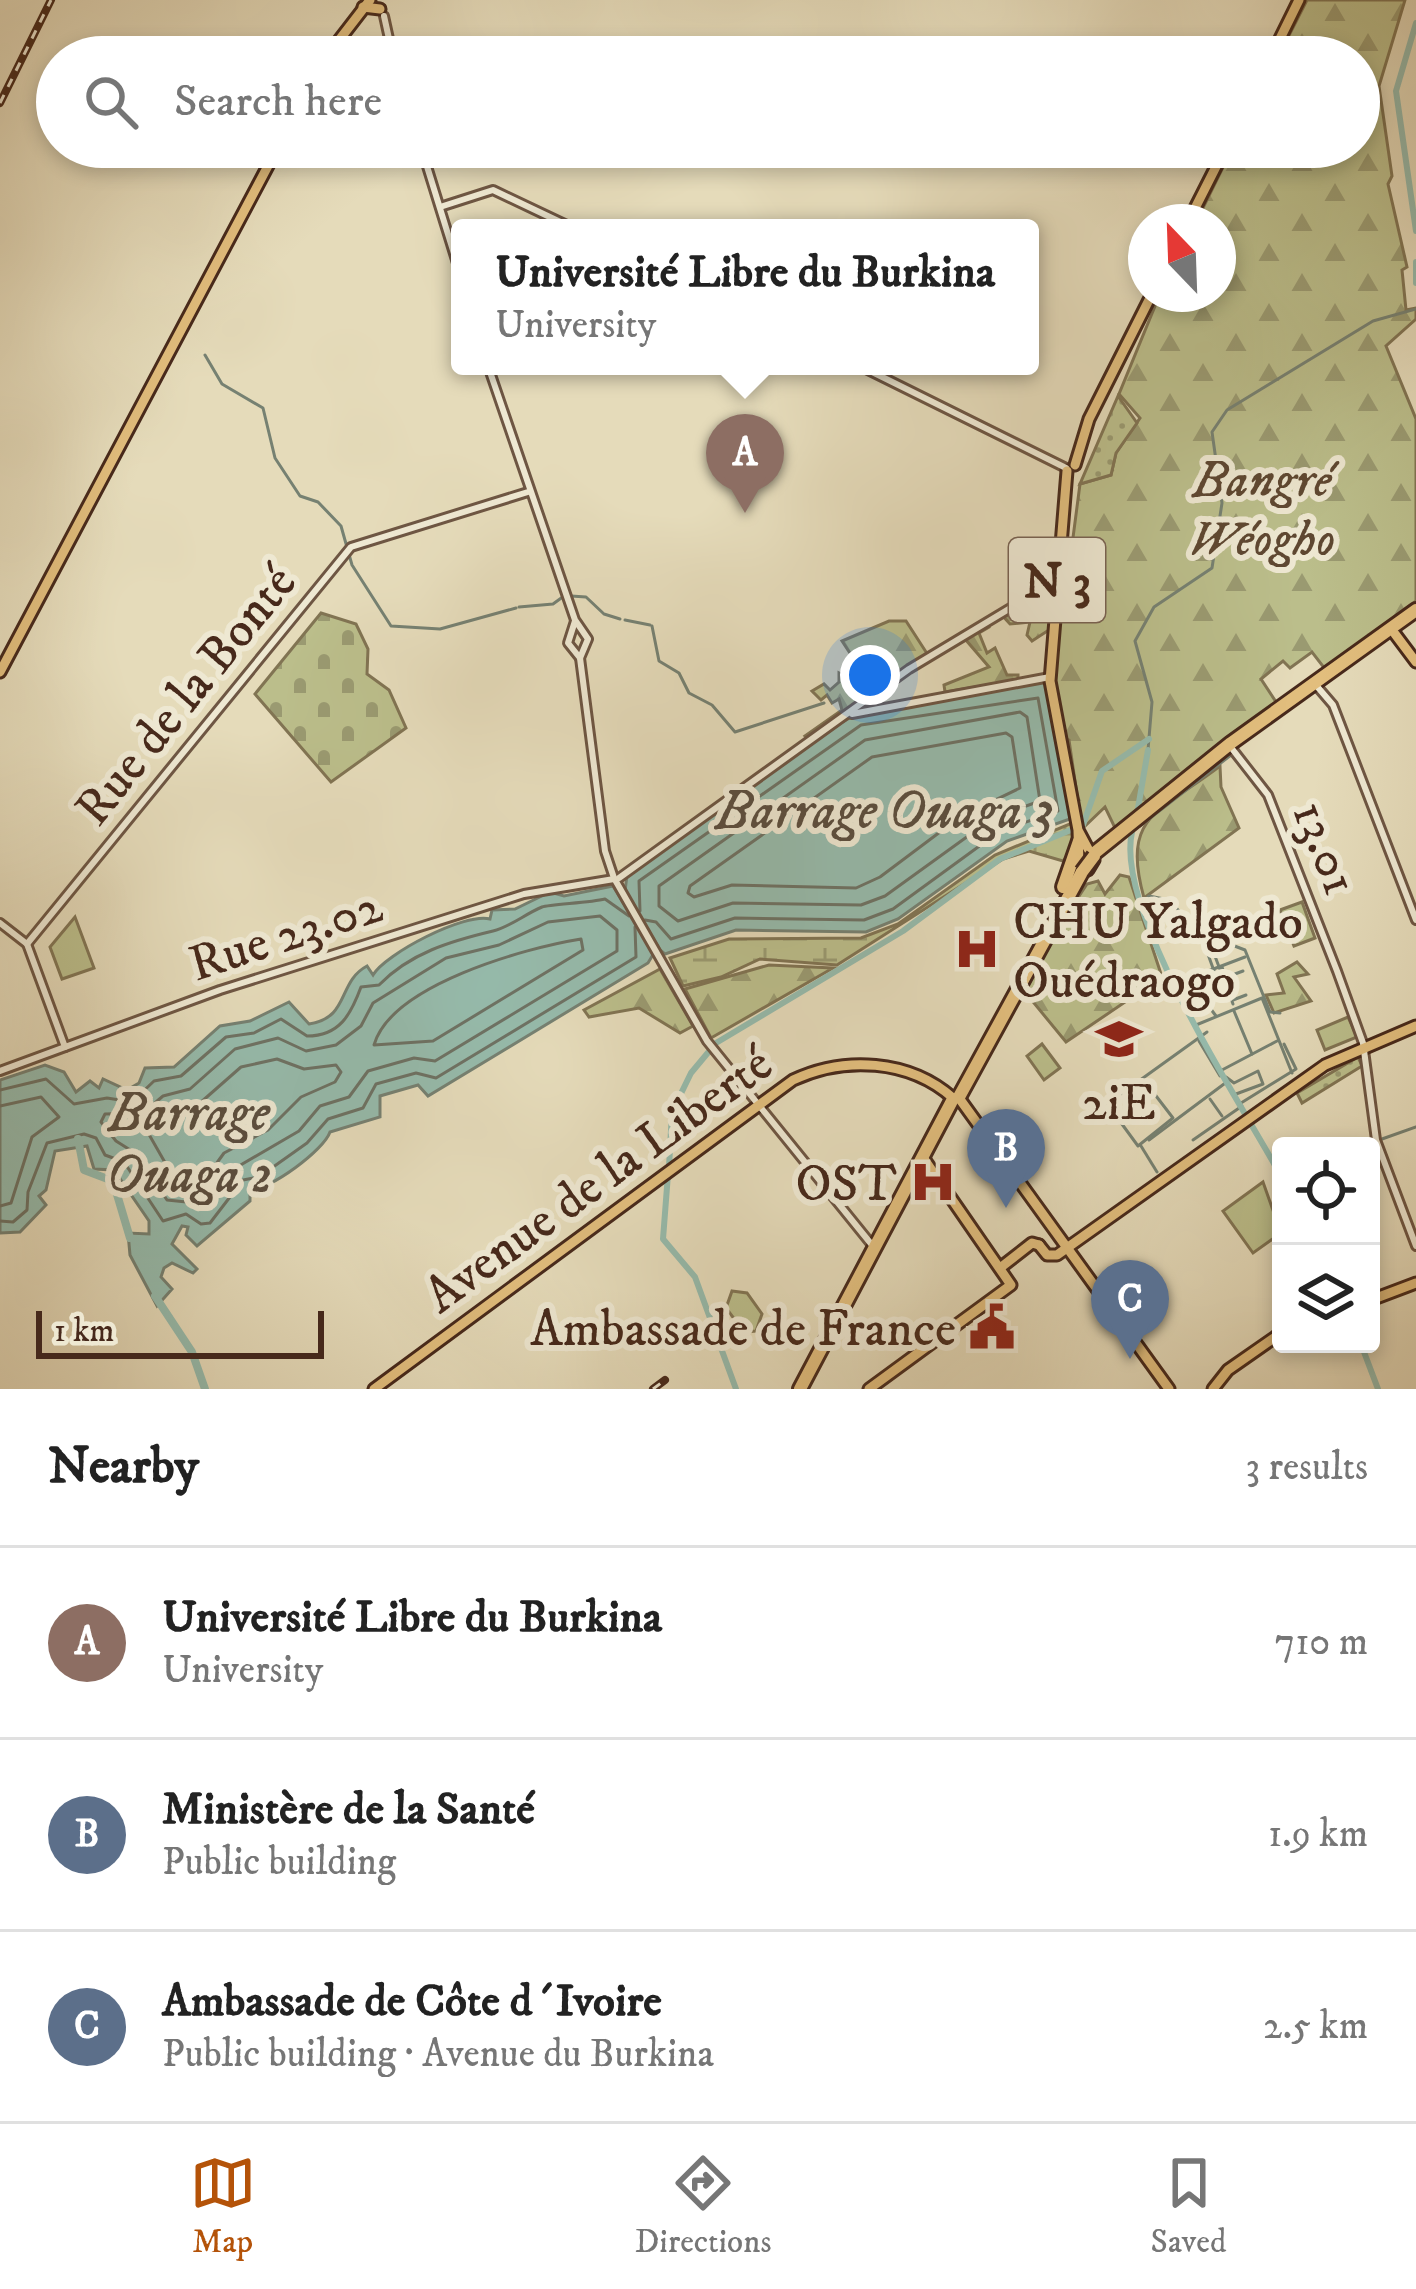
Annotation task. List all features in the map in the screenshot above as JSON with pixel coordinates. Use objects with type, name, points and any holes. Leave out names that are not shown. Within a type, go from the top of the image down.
[{"type":"highway","points":[[957,1099],[1070,874],[1416,612]]},
{"type":"highway","points":[[800,1389],[1086,860],[1089,846],[1079,834]]},
{"type":"highway","points":[[1026,964],[1041,941]]},
{"type":"main road","points":[[1281,36],[1299,0]]},
{"type":"main road","points":[[344,36],[373,5]]},
{"type":"main road","points":[[0,669],[266,168]]},
{"type":"main road","points":[[1197,204],[1215,168]]},
{"type":"main road","name":"N 3","points":[[1079,834],[1050,677],[1067,484],[1070,467],[1143,312]]},
{"type":"main road","points":[[1392,631],[1416,662]]},
{"type":"main road","points":[[1001,1267],[1032,1243],[1053,1254],[1066,1247],[1325,1065],[1416,1025]]},
{"type":"main road","name":"Avenue de la Liberté","points":[[374,1389],[758,1103],[804,1075],[856,1064],[904,1071],[957,1099]]},
{"type":"main road","points":[[957,1099],[1168,1389]]},
{"type":"main road","points":[[867,1389],[1008,1290],[1011,1281],[922,1156]]},
{"type":"main road","points":[[1380,1296],[1416,1282]]},
{"type":"main road","points":[[1215,1389],[1228,1370],[1272,1340]]},
{"type":"street","points":[[373,5],[384,36]]},
{"type":"street","points":[[428,168],[451,243]]},
{"type":"street","points":[[440,207],[493,190],[554,219]]},
{"type":"street","points":[[491,375],[577,632],[588,639],[579,652]]},
{"type":"street","points":[[879,375],[1070,467]]},
{"type":"street","name":"Rue de la Bonté","points":[[27,944],[349,549],[528,492]]},
{"type":"street","points":[[618,876],[854,706],[1057,580]]},
{"type":"street","points":[[577,632],[568,640],[579,652],[618,876],[711,1046],[874,1248]]},
{"type":"street","points":[[848,714],[1050,677]]},
{"type":"street","points":[[1317,685],[1334,705],[1416,920]]},
{"type":"street","name":"13.01","points":[[1234,747],[1268,795],[1365,1044],[1376,1140],[1416,1243]]},
{"type":"street","name":"Rue 23.02","points":[[0,1071],[220,991],[524,894],[618,876]]},
{"type":"street","points":[[0,922],[27,944],[65,1047]]},
{"type":"green space","name":"Bangré Wéogho","points":[[1307,0],[1405,0],[1380,83],[1380,36],[1289,36]]},
{"type":"green space","name":"Bangré Wéogho","points":[[1380,93],[1392,176],[1388,184],[1407,267],[1402,270],[1406,310],[1416,308],[1416,319],[1386,346],[1416,419],[1416,601],[1325,669],[1312,652],[1290,668],[1283,661],[1261,679],[1278,705],[1116,830],[1105,807],[1082,829],[1069,740],[1064,738],[1053,680],[1061,577],[1068,576],[1080,484],[1111,475],[1116,453],[1140,418],[1119,394],[1153,312],[1236,312],[1236,204],[1205,204],[1223,168],[1380,168]]},
{"type":"green space","points":[[1118,396],[1137,423],[1116,453],[1111,475],[1080,484]]},
{"type":"green space","points":[[1055,585],[1052,628],[1032,641],[1027,635],[1030,622],[1010,624],[1001,614]]},
{"type":"green space","points":[[321,613],[356,624],[368,649],[367,674],[389,690],[406,728],[331,782],[255,694]]},
{"type":"green space","points":[[889,621],[906,621],[928,655],[809,740],[805,736],[842,710],[839,699],[832,703],[827,695],[821,700],[812,691],[824,684],[830,690],[839,682],[839,673],[851,679],[859,667],[842,641]]},
{"type":"green space","points":[[987,622],[989,627],[979,633],[987,653],[995,648],[1007,675],[1018,675],[1018,680],[945,692],[944,685],[989,667],[965,639],[939,654]]},
{"type":"green space","points":[[1220,766],[1221,787],[1239,828],[1144,898],[1138,849],[1150,818]]},
{"type":"green space","points":[[1072,823],[1077,845],[1063,861],[1029,851],[1003,859],[837,965],[760,959],[721,977],[683,986],[670,958],[729,939],[861,938],[898,924],[995,855]]},
{"type":"green space","points":[[1120,875],[1129,877],[1162,977],[1066,1042],[1020,986],[1087,884],[1098,881],[1105,894]]},
{"type":"green space","points":[[1302,902],[1315,938],[1294,946],[1280,910]]},
{"type":"green space","points":[[75,917],[94,968],[62,979],[50,947]]},
{"type":"green space","points":[[1297,962],[1308,974],[1294,977],[1311,1001],[1274,1013],[1266,995],[1284,993],[1277,974]]},
{"type":"green space","points":[[769,965],[833,968],[711,1038],[685,989]]},
{"type":"green space","points":[[660,969],[693,1026],[680,1033],[639,1008],[589,1017],[584,1010]]},
{"type":"green space","points":[[1348,1017],[1357,1037],[1325,1050],[1317,1030]]},
{"type":"green space","points":[[1042,1044],[1060,1068],[1044,1080],[1027,1056]]},
{"type":"green space","points":[[1358,1057],[1362,1066],[1302,1103],[1297,1093]]},
{"type":"green space","points":[[1263,1182],[1272,1208],[1272,1239],[1253,1253],[1223,1211]]},
{"type":"green space","points":[[732,1291],[747,1293],[762,1314],[756,1331],[744,1332],[726,1308]]},
{"type":"water","name":"Barrage Ouaga 3","points":[[1041,681],[1049,687],[1070,819],[1007,841],[898,919],[866,932],[736,930],[665,954],[660,950],[625,891],[627,875],[841,723],[858,713]]},
{"type":"water","name":"Barrage Ouaga 2","points":[[613,886],[654,953],[648,963],[428,1096],[418,1085],[380,1096],[380,1117],[330,1132],[295,1168],[250,1190],[250,1201],[197,1246],[186,1235],[188,1227],[182,1226],[172,1244],[197,1269],[193,1273],[172,1263],[164,1268],[161,1277],[172,1289],[157,1306],[130,1255],[128,1233],[149,1234],[149,1221],[114,1170],[94,1169],[87,1146],[55,1151],[46,1190],[39,1196],[46,1205],[20,1232],[0,1233],[0,1080],[45,1065],[64,1072],[76,1092],[90,1081],[99,1088],[103,1079],[127,1090],[139,1083],[145,1068],[174,1067],[220,1026],[250,1021],[289,1002],[309,1024],[322,1020],[331,1015],[351,981],[367,966],[373,975],[393,956],[445,928],[490,919],[492,910],[515,909],[550,892],[564,896]]},
{"type":"waterway","points":[[1416,23],[1396,91],[1416,231]]},
{"type":"waterway","points":[[1416,262],[1416,283]]},
{"type":"waterway","points":[[1148,750],[1152,702],[1135,641],[1154,607],[1212,568],[1222,503],[1212,432],[1227,410],[1373,321],[1416,309]]},
{"type":"waterway","points":[[205,355],[222,384],[263,408],[275,458],[300,496],[318,502],[341,526],[352,565],[391,626],[440,629],[516,608]]},
{"type":"waterway","points":[[519,607],[553,604],[564,596]]},
{"type":"waterway","points":[[571,596],[586,597],[604,614],[620,619]]},
{"type":"waterway","points":[[625,620],[650,625]]},
{"type":"waterway","points":[[652,626],[659,661],[679,673],[689,693],[712,705],[735,732],[824,703]]},
{"type":"waterway","points":[[669,1167],[672,1112],[691,1073],[716,1043],[903,931],[1000,859],[1083,825],[1102,771],[1149,739]]},
{"type":"waterway","points":[[1137,814],[1148,750]]},
{"type":"waterway","points":[[1140,826],[1231,755]]},
{"type":"waterway","points":[[1132,832],[1132,866],[1142,909],[1161,956],[1272,1160]]},
{"type":"waterway","points":[[1143,902],[1149,896],[1169,900],[1198,932],[1245,950],[1270,1012],[1280,1013]]},
{"type":"waterway","points":[[1201,935],[1218,982]]},
{"type":"waterway","points":[[1207,935],[1233,1004]]},
{"type":"waterway","points":[[1174,984],[1245,957]]},
{"type":"waterway","points":[[1222,967],[1233,1000],[1246,995]]},
{"type":"waterway","points":[[1227,977],[1243,971]]},
{"type":"waterway","points":[[1189,980],[1216,1016]]},
{"type":"waterway","points":[[1196,1025],[1262,998],[1292,1073]]},
{"type":"waterway","points":[[1234,1011],[1252,1054]]},
{"type":"waterway","points":[[1111,1101],[1207,1032]]},
{"type":"waterway","points":[[1199,1041],[1220,1076]]},
{"type":"waterway","points":[[1222,1070],[1277,1041]]},
{"type":"waterway","points":[[1241,1103],[1296,1069],[1284,1044]]},
{"type":"waterway","points":[[1226,1077],[1234,1083],[1258,1071],[1263,1084],[1236,1094]]},
{"type":"waterway","points":[[1108,1105],[1138,1146],[1173,1118],[1143,1079]]},
{"type":"waterway","points":[[1149,1140],[1228,1081]]},
{"type":"waterway","points":[[1210,1099],[1222,1116]]},
{"type":"waterway","points":[[1193,1140],[1242,1106]]},
{"type":"waterway","points":[[1382,1139],[1416,1127]]},
{"type":"waterway","points":[[78,1139],[84,1170],[113,1181],[130,1238]]},
{"type":"waterway","points":[[1141,1201],[1221,1144]]},
{"type":"waterway","points":[[1141,1146],[1157,1172]]},
{"type":"waterway","points":[[668,1174],[663,1239],[695,1277],[736,1389]]},
{"type":"waterway","points":[[155,1296],[192,1352],[205,1389]]},
{"type":"waterway","points":[[1364,1353],[1378,1389]]},
{"type":"waterway","points":[[1227,1377],[1248,1362]]},
{"type":"railway","points":[[0,103],[51,0]]},
{"type":"railway","points":[[653,1389],[665,1380]]},
{"type":"place","name":"Université Libre du Burkina","points":[[745,513]]},
{"type":"place","name":"CHU Yalgado Ouédraogo","points":[[977,949]]},
{"type":"place","name":"2iE","points":[[1119,1039]]},
{"type":"place","name":"OST","points":[[933,1182]]},
{"type":"place","name":"Ministère de la Santé","points":[[1006,1208]]},
{"type":"place","name":"Ambassade de France","points":[[992,1327]]},
{"type":"place","name":"Ambassade de Côte d´Ivoire","points":[[1130,1359]]}]
